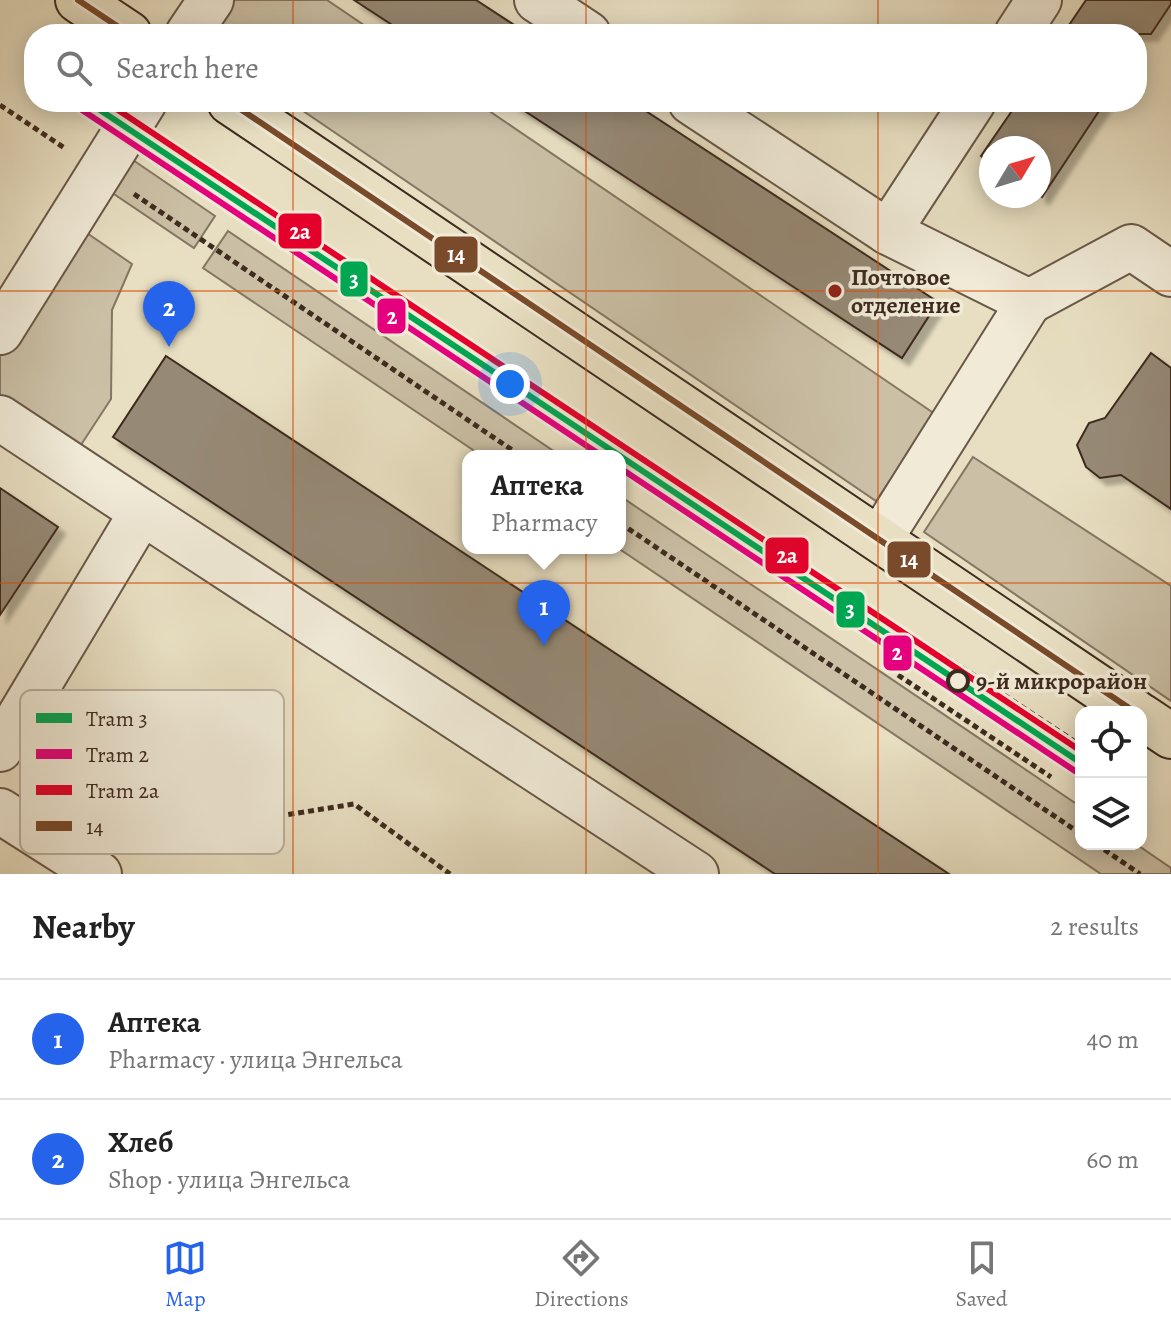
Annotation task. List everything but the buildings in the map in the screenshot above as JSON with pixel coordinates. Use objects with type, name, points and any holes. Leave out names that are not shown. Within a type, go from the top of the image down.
[{"type":"main road","points":[[78,0],[114,24]]},
{"type":"main road","points":[[245,112],[1126,706]]},
{"type":"main road","points":[[1147,720],[1171,736]]},
{"type":"lane","points":[[195,24],[211,0]]},
{"type":"lane","points":[[537,0],[573,24]]},
{"type":"lane","points":[[1023,24],[1039,0]]},
{"type":"lane","points":[[0,332],[138,112]]},
{"type":"lane","points":[[706,112],[888,232],[1029,302]]},
{"type":"lane","points":[[888,232],[966,112]]},
{"type":"lane","points":[[880,539],[1029,302],[1131,247],[1171,274]]},
{"type":"lane","points":[[0,418],[696,874]]},
{"type":"lane","points":[[35,690],[142,512]]},
{"type":"lane","points":[[0,749],[20,716]]},
{"type":"lane","points":[[0,811],[20,824]]},
{"type":"lane","points":[[68,854],[90,868]]},
{"type":"path","points":[[0,105],[512,450]]},
{"type":"path","points":[[626,527],[1075,830]]},
{"type":"path","points":[[920,640],[1075,742]]},
{"type":"path","points":[[898,675],[1051,777]]},
{"type":"path","points":[[284,815],[354,804],[450,874]]},
{"type":"path","points":[[1105,850],[1140,874]]},
{"type":"path","points":[[90,868],[125,854]]},
{"type":"shaded area","points":[[190,0],[327,0],[362,24],[190,24]]},
{"type":"shaded area","points":[[305,112],[491,112],[935,414],[876,501]]},
{"type":"shaded area","points":[[130,158],[215,216],[194,248],[108,190]]},
{"type":"shaded area","points":[[84,231],[132,264],[112,310],[111,399],[77,451],[0,403],[0,355]]},
{"type":"shaded area","points":[[228,231],[552,450],[473,450],[203,268]]},
{"type":"shaded area","points":[[973,457],[1171,586],[1171,701],[924,532]]},
{"type":"shaded area","points":[[626,500],[1075,803],[1075,850],[1145,850],[1171,868],[1171,874],[1101,874],[626,553]]},
{"type":"tram line","name":"2","points":[[85,112],[593,450]]},
{"type":"tram line","name":"3","points":[[103,112],[611,450]]},
{"type":"tram line","name":"2а","points":[[121,112],[1075,747]]},
{"type":"tram line","name":"3","points":[[626,460],[1075,759]]},
{"type":"tram line","name":"2","points":[[626,472],[1075,771]]},
{"type":"transit line","name":"14","points":[[78,0],[114,24]]},
{"type":"transit line","name":"14","points":[[245,112],[1126,706]]},
{"type":"place","name":"Почтовое отделение","points":[[835,291]]},
{"type":"place","name":"Хлеб","points":[[169,347]]},
{"type":"place","name":"Аптека","points":[[544,646]]},
{"type":"place","name":"9-й микрорайон","points":[[958,681]]}]
